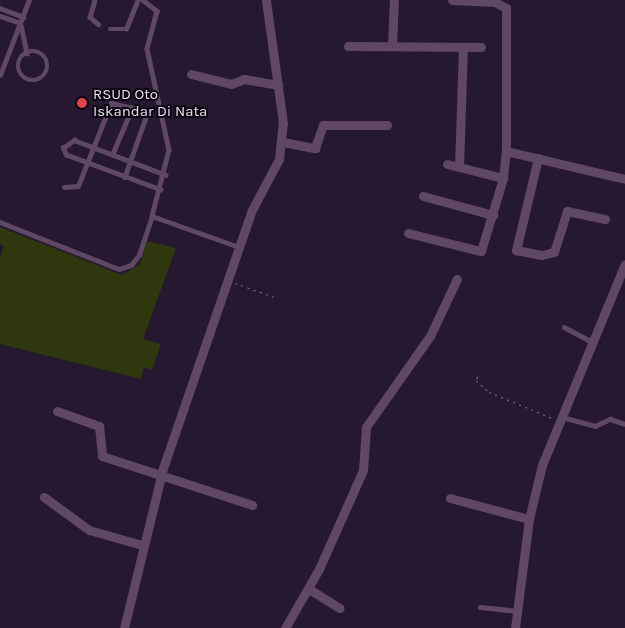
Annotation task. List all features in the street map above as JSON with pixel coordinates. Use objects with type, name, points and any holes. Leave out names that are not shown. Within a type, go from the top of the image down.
[{"type":"street","points":[[124,628],[142,545],[160,478],[239,247],[283,142],[278,86],[266,0]]},
{"type":"street","points":[[392,44],[394,0]]},
{"type":"street","points":[[408,232],[482,251],[503,178],[506,151],[506,8],[495,2],[452,0]]},
{"type":"street","points":[[348,46],[392,44],[481,47]]},
{"type":"street","points":[[460,167],[463,47]]},
{"type":"street","points":[[191,74],[231,84],[244,79],[278,86]]},
{"type":"street","points":[[283,142],[315,148],[323,125],[387,125]]},
{"type":"street","points":[[506,151],[625,178]]},
{"type":"street","points":[[538,158],[516,250],[542,255],[554,252],[568,211],[605,219]]},
{"type":"street","points":[[447,164],[503,178]]},
{"type":"street","points":[[423,196],[493,216]]},
{"type":"street","points":[[515,628],[529,519],[542,465],[590,341],[625,264]]},
{"type":"street","points":[[285,628],[309,589],[363,470],[366,426],[430,336],[457,279]]},
{"type":"street","points":[[57,411],[100,426],[102,456],[160,478],[203,487],[252,505]]},
{"type":"street","points":[[44,497],[88,530],[142,545]]},
{"type":"street","points":[[450,498],[529,519]]},
{"type":"street","points":[[309,589],[339,608]]},
{"type":"lane","points":[[0,75],[2,62],[29,0]]},
{"type":"lane","points":[[95,0],[90,17],[98,24]]},
{"type":"lane","points":[[110,29],[126,29],[138,0]]},
{"type":"lane","points":[[0,222],[119,269],[131,265],[139,255],[166,175],[169,150],[147,49],[157,11],[143,0]]},
{"type":"lane","points":[[0,8],[23,17]]},
{"type":"lane","points":[[0,16],[20,24]]},
{"type":"lane","points":[[20,24],[27,53],[19,64],[20,73],[27,79],[40,79],[48,62],[37,52],[27,53]]},
{"type":"lane","points":[[64,187],[76,190],[110,102],[132,108],[148,116],[125,177]]},
{"type":"lane","points":[[112,155],[132,108]]},
{"type":"lane","points":[[161,190],[66,155],[63,148],[74,140],[166,175]]},
{"type":"lane","points":[[152,216],[239,247]]},
{"type":"lane","points":[[564,327],[590,341]]},
{"type":"lane","points":[[561,420],[595,426],[610,419],[625,424]]},
{"type":"lane","points":[[480,607],[517,611]]},
{"type":"path","points":[[228,280],[274,296]]},
{"type":"path","points":[[478,376],[476,380],[493,394],[561,420]]},
{"type":"green space","points":[[0,227],[122,275],[140,264],[147,241],[176,248],[143,339],[161,344],[152,370],[144,367],[141,379],[0,344],[0,257],[4,246],[0,244]]},
{"type":"place","name":"RSUD Oto Iskandar Di Nata","points":[[82,103]]}]
